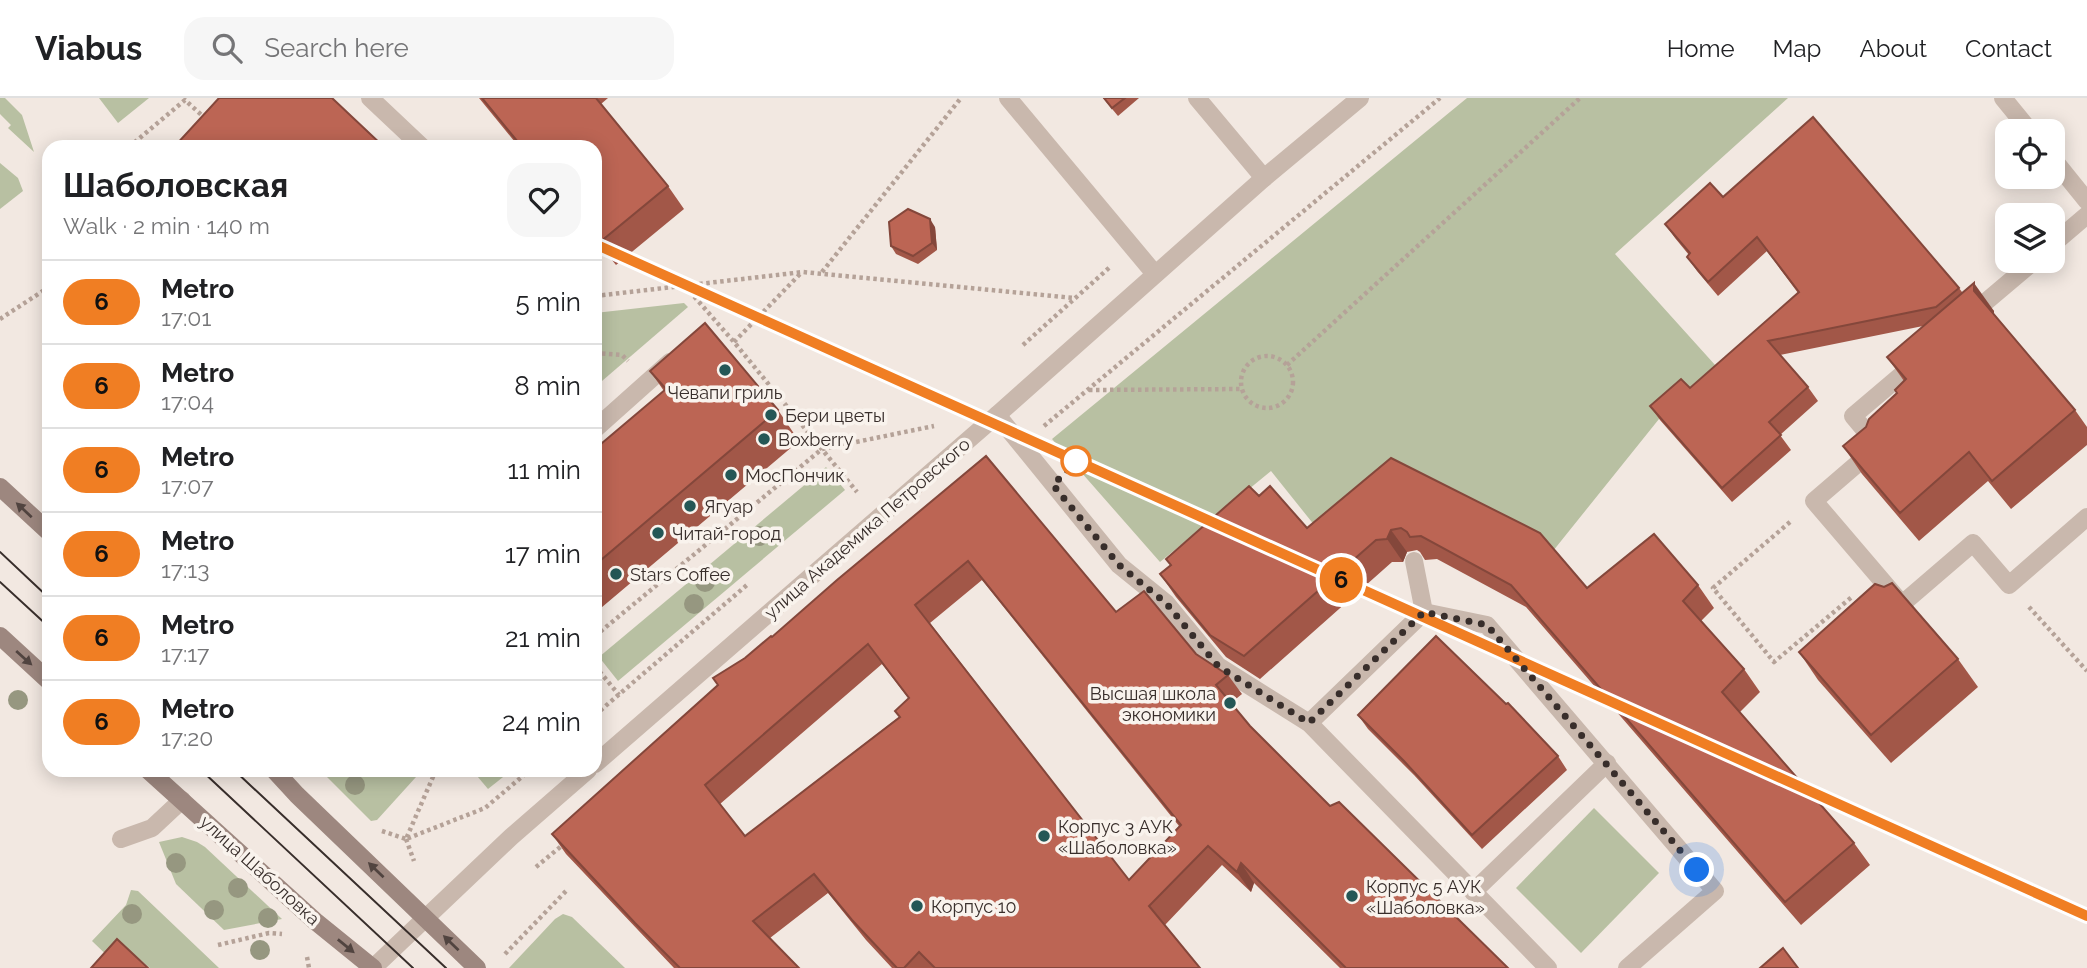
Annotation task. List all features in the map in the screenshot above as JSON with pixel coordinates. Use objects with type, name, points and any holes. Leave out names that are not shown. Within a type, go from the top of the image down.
[{"type":"main road","points":[[0,487],[42,526]]},
{"type":"main road","points":[[0,636],[42,675]]},
{"type":"main road","name":"улица Шаболовка","points":[[156,777],[315,921],[373,968]]},
{"type":"main road","points":[[280,777],[477,968]]},
{"type":"street","points":[[370,98],[415,140]]},
{"type":"street","points":[[1008,98],[1154,274]]},
{"type":"street","points":[[1197,98],[1264,178]]},
{"type":"street","name":"улица Академика Петровского","points":[[602,758],[997,415],[1264,178],[1360,98]]},
{"type":"street","points":[[2003,98],[2020,119]]},
{"type":"street","points":[[2065,174],[2087,201]]},
{"type":"street","points":[[2065,234],[2087,215]]},
{"type":"street","points":[[1953,330],[2020,273]]},
{"type":"street","points":[[602,423],[687,347]]},
{"type":"street","points":[[1933,347],[1853,416],[1878,446],[1814,501],[1902,604],[1973,543],[2009,585],[2087,517]]},
{"type":"street","points":[[997,415],[1119,565],[1166,603],[1218,666],[1309,723],[1548,968]]},
{"type":"street","points":[[1414,561],[1424,612]]},
{"type":"street","points":[[1309,723],[1424,612]]},
{"type":"street","points":[[1424,612],[1487,625],[1715,891],[1627,968]]},
{"type":"street","points":[[1473,892],[1607,763]]},
{"type":"street","points":[[373,968],[511,837],[580,777]]},
{"type":"street","points":[[121,839],[152,828],[182,800]]},
{"type":"path","points":[[821,273],[961,98]]},
{"type":"path","points":[[1020,445],[1440,98]]},
{"type":"path","points":[[1287,365],[1580,98]]},
{"type":"path","points":[[137,140],[186,99],[215,128]]},
{"type":"path","points":[[1016,352],[1133,248]]},
{"type":"path","points":[[734,342],[803,272]]},
{"type":"path","points":[[602,295],[803,272],[1074,298]]},
{"type":"path","points":[[684,286],[734,342],[857,492]]},
{"type":"path","points":[[0,319],[42,292]]},
{"type":"path","points":[[602,354],[622,355],[628,362]]},
{"type":"path","points":[[1265,355],[1278,358],[1287,365],[1293,375],[1289,398],[1268,409],[1257,407],[1247,400],[1242,389],[1241,377],[1245,366],[1254,358],[1265,355]]},
{"type":"path","points":[[1088,390],[1242,389]]},
{"type":"path","points":[[602,630],[822,449],[938,425],[928,433]]},
{"type":"path","points":[[847,501],[867,484]]},
{"type":"path","points":[[1814,501],[1713,588],[1774,662],[1878,575]]},
{"type":"path","points":[[602,709],[753,580]]},
{"type":"path","points":[[2009,585],[2087,671]]},
{"type":"path","points":[[602,674],[619,695]]},
{"type":"path","points":[[416,867],[406,839],[433,777]]},
{"type":"path","points":[[406,839],[485,808],[522,777]]},
{"type":"path","points":[[536,867],[568,840]]},
{"type":"path","points":[[503,956],[568,889]]},
{"type":"path","points":[[218,945],[269,933],[290,935]]},
{"type":"green space","points":[[0,98],[5,98],[22,115],[34,152],[8,128],[11,125],[0,114]]},
{"type":"green space","points":[[99,98],[149,98],[118,123]]},
{"type":"green space","points":[[1467,98],[1788,98],[1615,254],[1725,376],[1690,390],[1659,419],[1553,551],[1327,541],[1271,471],[1160,562],[1052,439]]},
{"type":"green space","points":[[0,163],[18,178],[23,191],[0,209]]},
{"type":"green space","points":[[684,303],[688,307],[602,381],[602,312]]},
{"type":"green space","points":[[826,467],[845,490],[618,681],[602,661],[602,654]]},
{"type":"green space","points":[[327,777],[416,777],[377,820],[371,821]]},
{"type":"green space","points":[[478,777],[503,777],[488,789]]},
{"type":"green space","points":[[1594,808],[1659,873],[1581,953],[1516,888]]},
{"type":"green space","points":[[182,837],[205,847],[282,919],[224,930],[176,884],[159,842]]},
{"type":"green space","points":[[131,890],[138,891],[219,968],[150,968],[131,952],[118,966],[92,941],[126,905]]},
{"type":"green space","points":[[563,914],[572,917],[625,968],[509,968],[555,919]]},
{"type":"building","points":[[219,98],[332,98],[377,140],[180,140]]},
{"type":"building","points":[[482,98],[596,98],[668,186],[602,240],[602,140],[516,140]]},
{"type":"building","points":[[1104,98],[1125,98],[1112,108]]},
{"type":"building","points":[[1813,117],[1959,288],[1936,307],[1768,341],[1808,387],[1769,422],[1781,435],[1722,488],[1650,406],[1681,379],[1690,388],[1799,292],[1757,237],[1708,282],[1687,257],[1690,253],[1665,224],[1710,183],[1723,197]]},
{"type":"building","points":[[908,209],[930,219],[932,243],[913,256],[891,246],[889,222]]},
{"type":"building","points":[[1974,283],[1974,291],[2075,410],[1992,481],[1969,452],[1900,513],[1843,446],[1866,427],[1869,419],[1897,393],[1895,390],[1906,379],[1887,357]]},
{"type":"building","points":[[705,323],[778,410],[602,559],[602,443],[666,389],[650,371]]},
{"type":"building","points":[[986,456],[1116,612],[1144,591],[1196,654],[1228,675],[1216,685],[1250,726],[1330,806],[1339,802],[1508,968],[1346,968],[1241,863],[1237,872],[1208,846],[1149,906],[1200,968],[935,968],[919,952],[904,968],[897,968],[814,874],[753,921],[799,968],[680,968],[552,834],[718,685],[713,678],[772,637]],"holes":[[[968,561],[1181,825],[1129,880],[915,605]],[[868,644],[909,698],[895,711],[900,717],[745,836],[705,785]]]},
{"type":"building","points":[[1391,458],[1540,533],[1587,588],[1654,534],[1698,585],[1683,601],[1744,669],[1722,692],[1854,843],[1785,902],[1511,585],[1421,536],[1410,537],[1401,528],[1391,530],[1387,539],[1376,540],[1244,656],[1210,635],[1160,574],[1171,565],[1166,559],[1249,486],[1259,496],[1270,486],[1307,528]]},
{"type":"building","points":[[1892,583],[1958,659],[1871,735],[1799,652],[1875,584],[1884,587]]},
{"type":"building","points":[[1436,636],[1508,703],[1558,756],[1472,835],[1358,715]]},
{"type":"building","points":[[117,939],[148,968],[91,968]]},
{"type":"building","points":[[1783,948],[1798,968],[1760,968]]},
{"type":"tram line","points":[[0,552],[42,591]]},
{"type":"tram line","points":[[0,582],[42,621]]},
{"type":"tram line","points":[[208,777],[413,968]]},
{"type":"tram line","points":[[241,777],[446,968]]},
{"type":"metro line","name":"6","points":[[602,247],[2087,916]]},
{"type":"place","name":"Чевапи гриль","points":[[725,370]]},
{"type":"place","name":"Бери цветы","points":[[771,415]]},
{"type":"place","name":"Boxberry","points":[[764,439]]},
{"type":"place","name":"МосПончик","points":[[731,475]]},
{"type":"place","name":"Ягуар","points":[[690,506]]},
{"type":"place","name":"Читай-город","points":[[658,533]]},
{"type":"place","name":"Stars Coffee","points":[[616,574]]},
{"type":"place","name":"Высшая школа экономики","points":[[1230,703]]},
{"type":"place","name":"Корпус 3 АУК «Шаболовка»","points":[[1044,836]]},
{"type":"place","name":"Корпус 5 АУК «Шаболовка»","points":[[1352,896]]},
{"type":"place","name":"Корпус 10","points":[[917,906]]},
{"type":"route","points":[[1076,461],[1053,485],[1119,565],[1166,603],[1218,666],[1309,723],[1424,612],[1487,625],[1697,870]]}]
